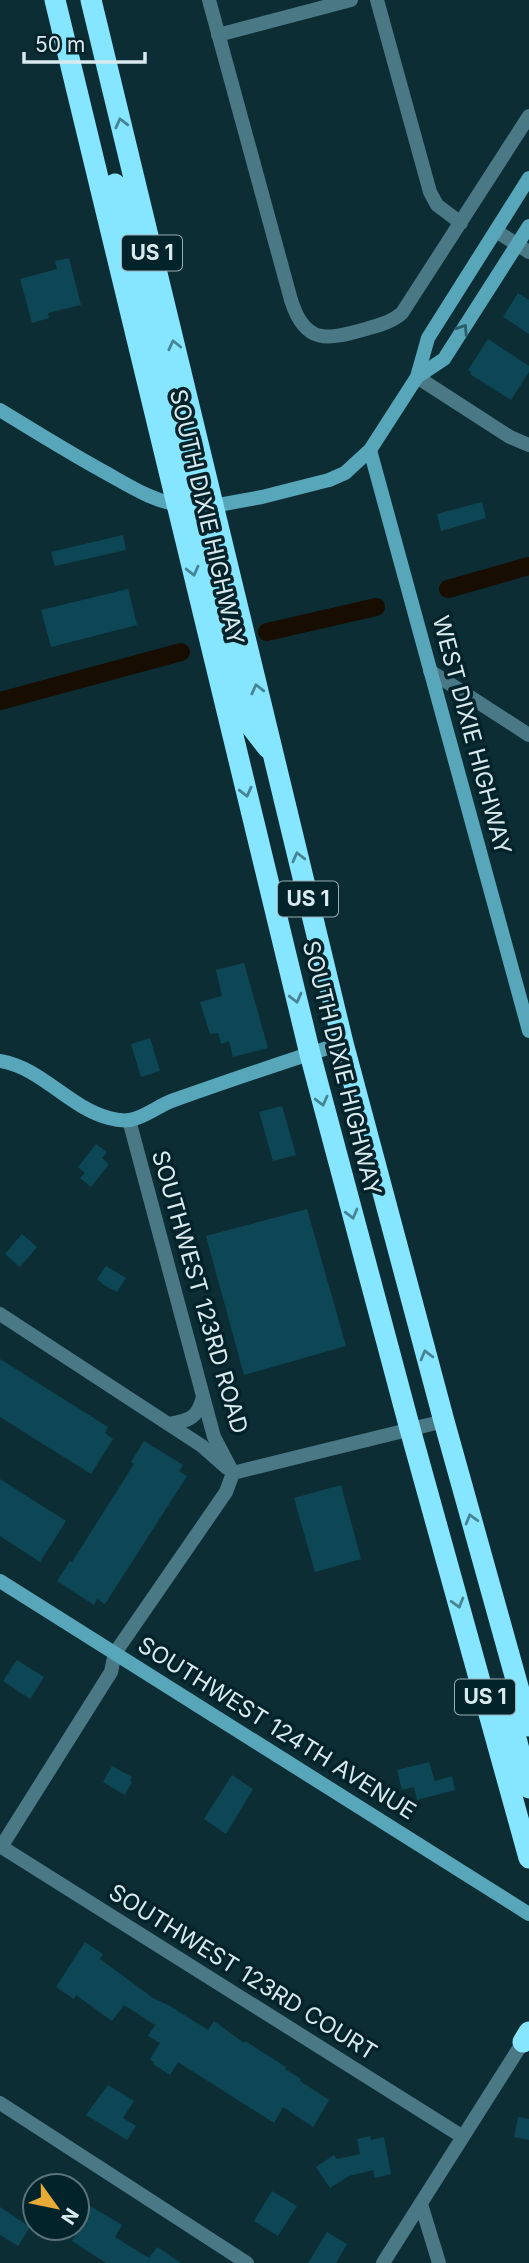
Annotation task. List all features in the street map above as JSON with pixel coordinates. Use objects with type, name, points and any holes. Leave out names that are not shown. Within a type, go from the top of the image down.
[{"type":"highway","name":"SOUTH DIXIE HIGHWAY","points":[[55,0],[310,1054],[529,1858]]},
{"type":"highway","name":"SOUTH DIXIE HIGHWAY","points":[[91,0],[343,1042],[529,1726]]},
{"type":"highway","points":[[70,59],[89,79],[147,307],[180,460],[195,499],[213,506]]},
{"type":"highway","points":[[177,505],[193,517],[200,529],[243,716],[273,755]]},
{"type":"highway","points":[[482,1690],[513,1727],[529,1788]]},
{"type":"street","points":[[209,0],[293,306],[299,320],[314,333],[328,337],[344,335],[398,317],[411,303],[529,116]]},
{"type":"street","points":[[218,35],[351,0]]},
{"type":"street","points":[[377,0],[430,192],[437,205],[461,223]]},
{"type":"street","points":[[0,410],[77,458],[150,495],[177,505],[213,506],[287,492],[345,473],[370,450],[417,377],[428,338],[529,178]]},
{"type":"street","points":[[417,377],[444,359],[523,248],[529,226]]},
{"type":"street","points":[[496,231],[523,248]]},
{"type":"street","points":[[417,377],[510,437],[529,445]]},
{"type":"street","name":"WEST DIXIE HIGHWAY","points":[[370,450],[529,1031]]},
{"type":"street","points":[[430,671],[529,735]]},
{"type":"street","points":[[0,1061],[31,1072],[99,1115],[129,1120],[165,1103],[343,1042]]},
{"type":"street","name":"SOUTHWEST 123RD ROAD","points":[[129,1120],[214,1437],[233,1473]]},
{"type":"street","points":[[0,1314],[202,1446],[233,1473]]},
{"type":"street","points":[[169,1424],[194,1417],[203,1397]]},
{"type":"street","points":[[233,1473],[444,1421]]},
{"type":"street","points":[[0,1846],[111,1672],[115,1653],[226,1492],[233,1473]]},
{"type":"street","name":"SOUTHWEST 124TH AVENUE","points":[[0,1581],[529,1914]]},
{"type":"street","name":"SOUTHWEST 123RD COURT","points":[[0,1846],[463,2137]]},
{"type":"street","points":[[383,2263],[527,2037]]},
{"type":"street","points":[[0,2103],[247,2263]]},
{"type":"street","points":[[422,2204],[439,2263]]},
{"type":"building","points":[[69,258],[81,305],[48,313],[49,318],[32,323],[20,279],[57,269],[55,261]]},
{"type":"building","points":[[518,293],[529,300],[529,334],[503,317]]},
{"type":"building","points":[[488,339],[529,366],[529,372],[511,400],[470,374],[468,370]]},
{"type":"building","points":[[482,502],[486,518],[441,531],[437,514]]},
{"type":"building","points":[[123,535],[126,550],[55,566],[51,552]]},
{"type":"building","points":[[128,589],[137,625],[51,647],[41,610]]},
{"type":"building","points":[[244,963],[268,1048],[233,1057],[229,1041],[221,1044],[218,1033],[210,1034],[200,1002],[222,996],[216,970]]},
{"type":"building","points":[[150,1038],[160,1071],[141,1077],[131,1044]]},
{"type":"building","points":[[282,1106],[296,1155],[273,1161],[259,1112]]},
{"type":"building","points":[[96,1144],[107,1152],[102,1158],[109,1164],[91,1187],[80,1178],[85,1173],[78,1167]]},
{"type":"building","points":[[307,1209],[346,1346],[244,1375],[206,1236]]},
{"type":"building","points":[[22,1234],[37,1247],[20,1267],[5,1254]]},
{"type":"building","points":[[106,1266],[126,1278],[117,1292],[97,1279]]},
{"type":"building","points":[[0,1359],[108,1427],[105,1433],[113,1439],[91,1474],[0,1417]]},
{"type":"building","points":[[144,1441],[183,1465],[179,1471],[187,1476],[105,1604],[97,1599],[94,1605],[57,1581],[134,1464],[131,1462]]},
{"type":"building","points":[[0,1479],[66,1521],[40,1562],[0,1536]]},
{"type":"building","points":[[341,1485],[361,1559],[315,1572],[294,1498]]},
{"type":"building","points":[[17,1660],[44,1677],[30,1699],[3,1681]]},
{"type":"building","points":[[429,1762],[435,1781],[452,1776],[455,1790],[417,1800],[414,1787],[402,1790],[397,1770]]},
{"type":"building","points":[[112,1766],[132,1777],[125,1795],[103,1782]]},
{"type":"building","points":[[232,1775],[253,1789],[226,1834],[204,1819]]},
{"type":"building","points":[[85,1942],[103,1954],[100,1959],[153,1998],[208,2030],[214,2021],[244,2043],[245,2041],[286,2067],[285,2069],[301,2079],[300,2081],[329,2100],[313,2127],[283,2107],[274,2123],[178,2062],[170,2075],[150,2059],[160,2043],[148,2036],[155,2025],[124,2005],[112,2021],[76,1995],[74,1999],[56,1987]]},
{"type":"building","points":[[108,2085],[134,2101],[123,2118],[136,2126],[127,2140],[86,2115]]},
{"type":"building","points":[[518,2117],[529,2119],[529,2140],[514,2137]]},
{"type":"building","points":[[370,2136],[371,2140],[384,2137],[391,2174],[375,2178],[373,2170],[349,2176],[330,2188],[316,2167],[334,2155],[337,2159],[360,2154],[357,2139]]},
{"type":"building","points":[[272,2191],[297,2206],[278,2236],[254,2221]]},
{"type":"building","points":[[91,2206],[122,2225],[115,2237],[149,2258],[157,2247],[181,2263],[106,2263],[74,2242],[91,2242]]},
{"type":"building","points":[[0,2207],[21,2221],[21,2241],[18,2246],[0,2235]]},
{"type":"building","points":[[327,2232],[347,2244],[336,2263],[308,2263]]},
{"type":"waterway","points":[[448,589],[529,566]]},
{"type":"waterway","points":[[267,632],[376,607]]},
{"type":"waterway","points":[[0,701],[181,652]]}]
